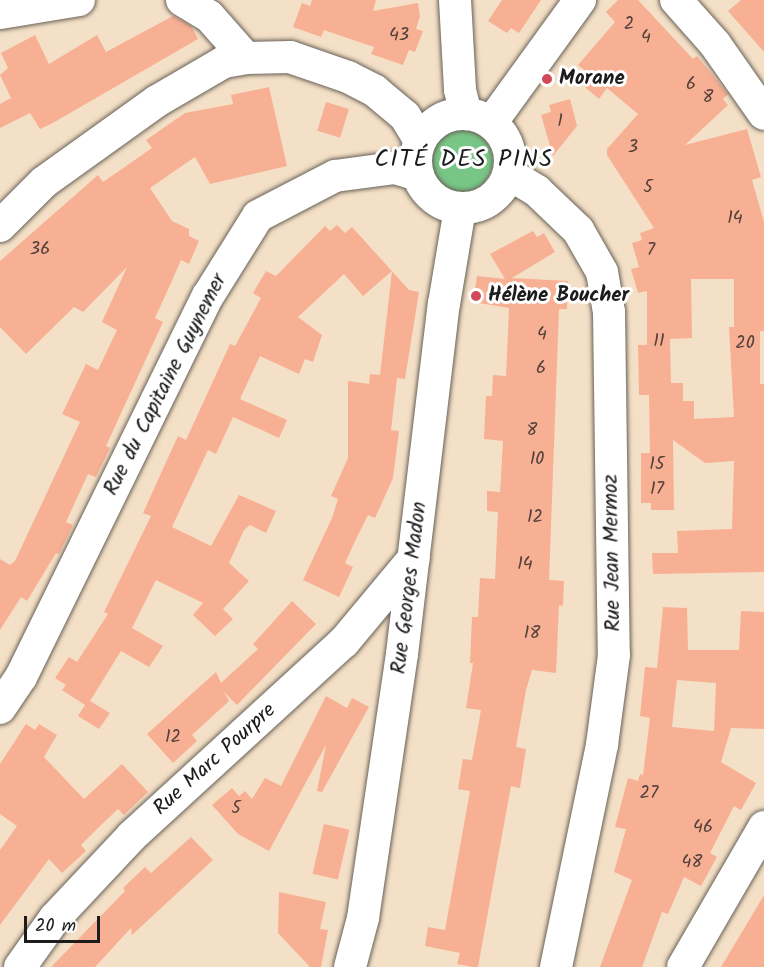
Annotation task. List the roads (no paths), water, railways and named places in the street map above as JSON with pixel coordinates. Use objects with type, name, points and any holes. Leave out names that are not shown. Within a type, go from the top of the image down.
[{"type":"street","points":[[0,13],[79,0]]},
{"type":"street","points":[[182,0],[209,16],[246,58]]},
{"type":"street","points":[[454,0],[460,90],[478,118],[505,138],[511,158],[509,174],[498,194],[485,204],[460,208],[434,199],[418,175],[416,156],[420,141],[441,119],[478,118],[579,0]]},
{"type":"street","points":[[676,0],[715,44],[764,114]]},
{"type":"street","points":[[0,226],[44,182],[157,101],[224,62],[246,58],[290,57],[348,76],[375,91],[405,116],[420,141]]},
{"type":"street","name":"Rue du Capitaine Guynemer","points":[[0,708],[21,676],[208,296],[258,216],[335,176],[395,168],[418,175]]},
{"type":"street","name":"Rue Jean Mermoz","points":[[509,174],[537,190],[579,230],[602,272],[609,312],[614,655],[602,745],[556,967]]},
{"type":"street","name":"Rue Georges Madon","points":[[350,967],[363,918],[414,558],[444,304],[460,208]]},
{"type":"street","name":"Rue Marc Pourpre","points":[[20,967],[55,918],[132,837],[344,642],[414,558]]},
{"type":"street","points":[[683,967],[764,827]]},
{"type":"place","name":"Morane","points":[[547,79]]},
{"type":"place","name":"Hélène Boucher","points":[[476,296]]},
{"type":"district","name":"CITÉ DES PINS","points":[[464,160]]}]
